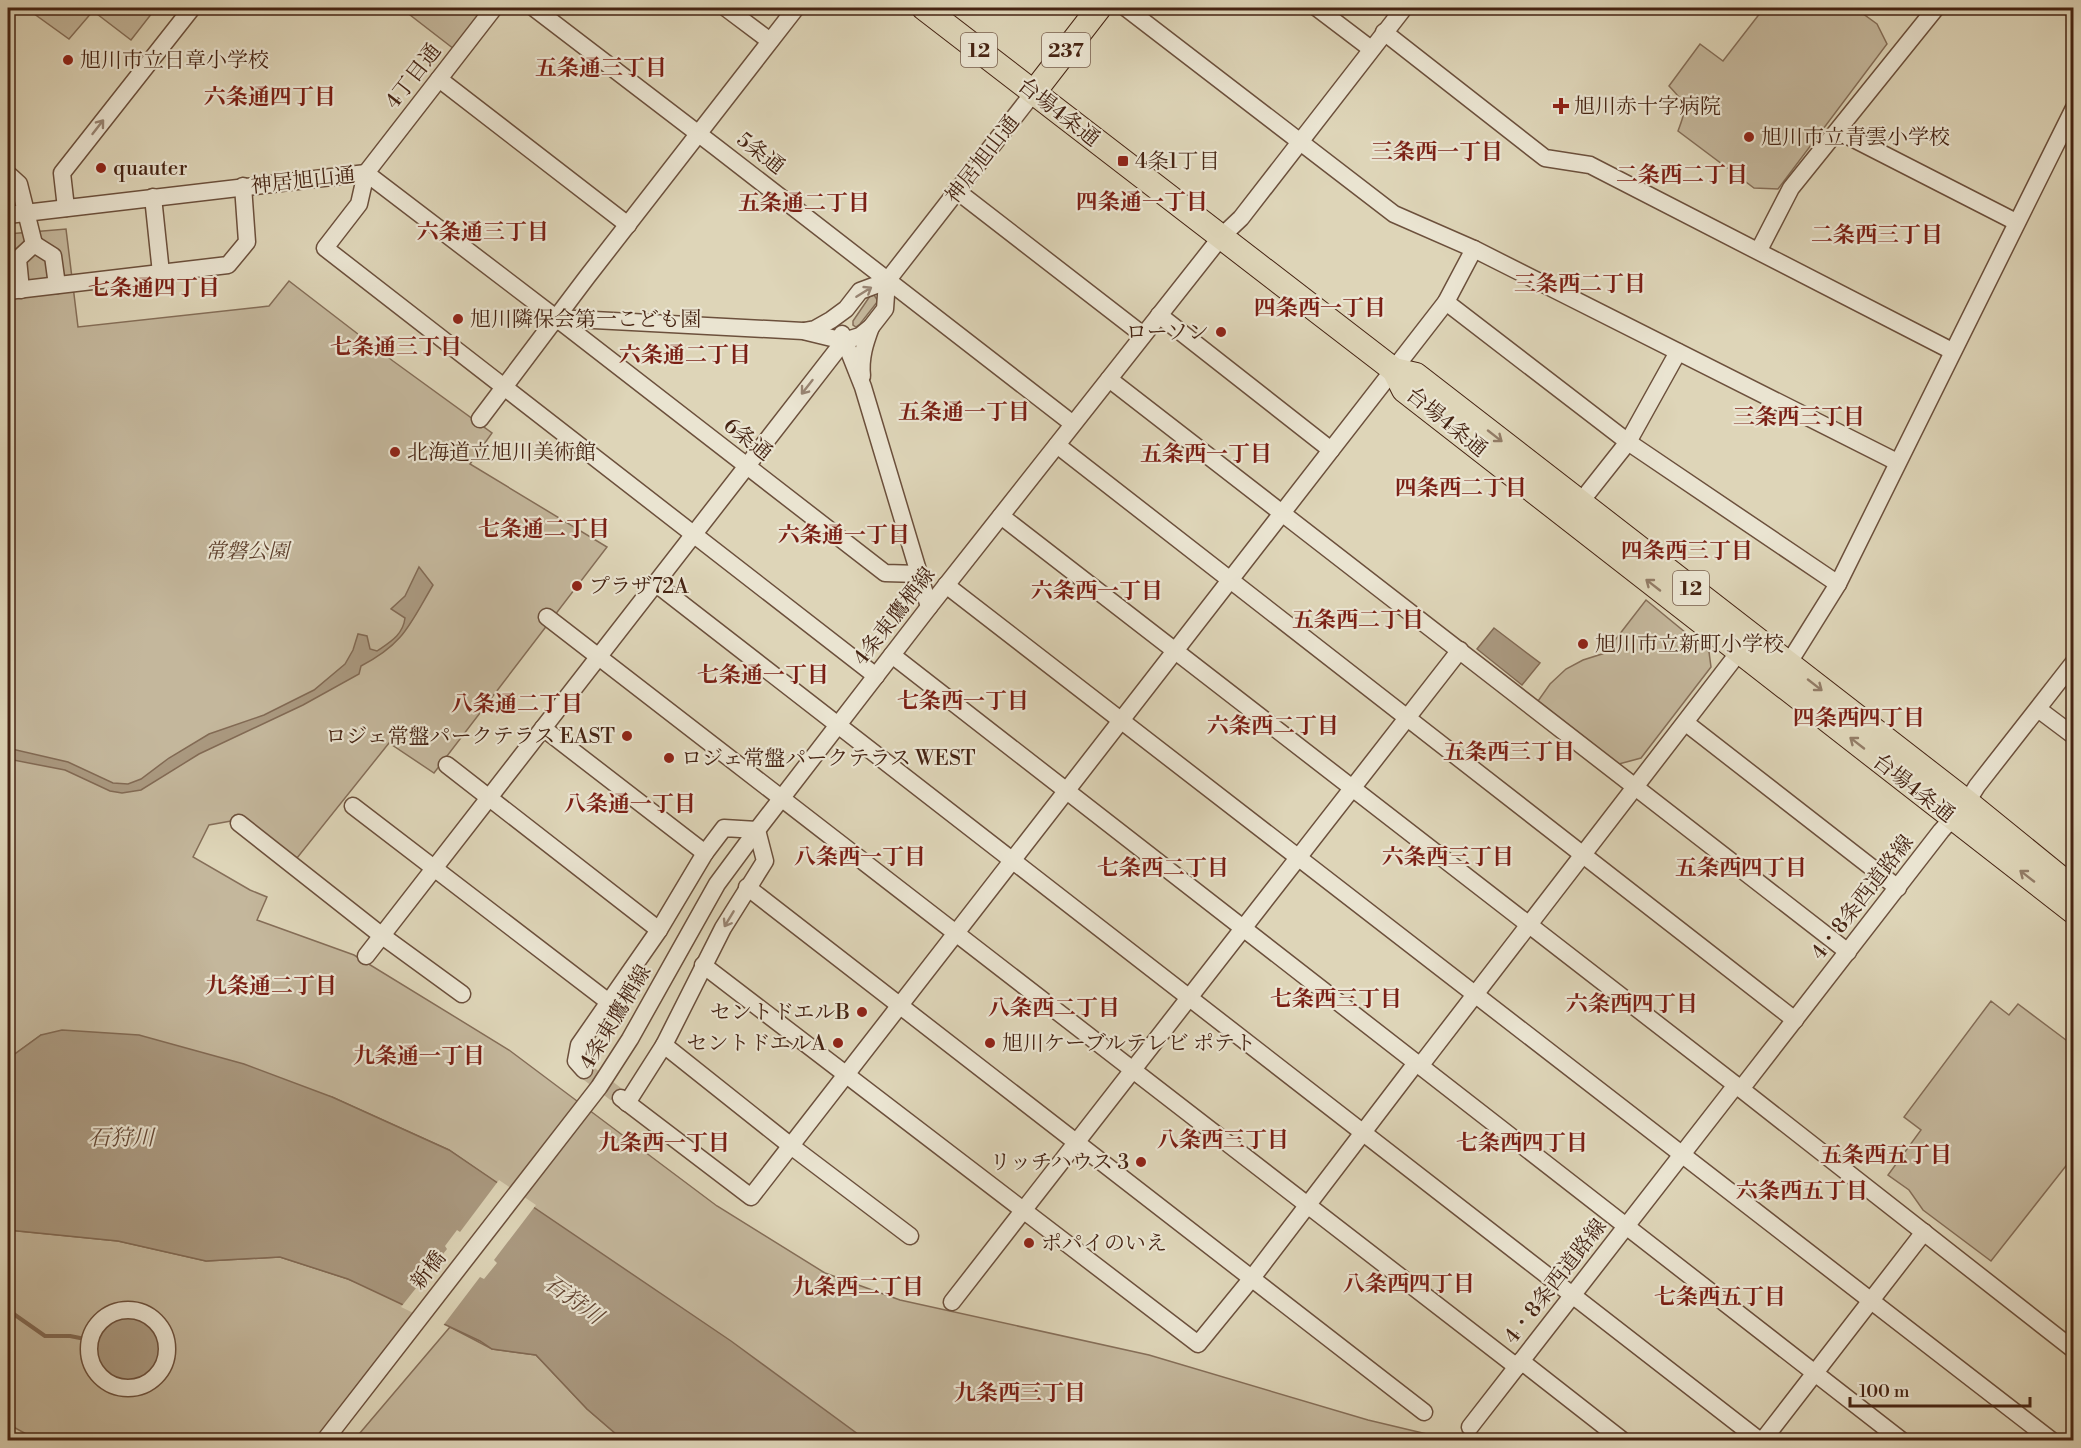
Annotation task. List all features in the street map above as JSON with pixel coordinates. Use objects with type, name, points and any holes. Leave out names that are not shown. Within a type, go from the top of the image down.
[{"type":"highway","name":"台場4条通","points":[[924,8],[1394,369],[1416,375],[1574,510],[1960,810],[2073,889]]},
{"type":"highway","name":"神居旭山通","points":[[1034,92],[1099,8]]},
{"type":"highway","name":"台場4条通","points":[[1960,810],[2073,912]]},
{"type":"street","points":[[66,208],[62,173],[192,8]]},
{"type":"street","name":"4丁目通","points":[[366,173],[494,8]]},
{"type":"street","name":"5条通","points":[[534,8],[1073,424]]},
{"type":"street","points":[[726,8],[770,41]]},
{"type":"street","points":[[480,419],[796,8]]},
{"type":"street","points":[[1126,8],[1394,214],[1474,249],[1897,462]]},
{"type":"street","points":[[1317,8],[1371,49]]},
{"type":"street","name":"4条東鷹栖線","points":[[567,1129],[599,1087],[630,1039],[717,884],[757,830],[1000,516],[1221,237],[1241,218],[1404,8]]},
{"type":"street","points":[[1759,250],[1791,188],[1936,8]]},
{"type":"street","points":[[1384,32],[1545,158],[1590,165],[1952,351]]},
{"type":"street","points":[[439,80],[628,225]]},
{"type":"street","name":"神居旭山通","points":[[887,281],[1034,92]]},
{"type":"street","points":[[1783,672],[1838,584],[2073,108]]},
{"type":"street","points":[[1838,131],[2016,222]]},
{"type":"street","points":[[366,173],[359,204],[325,248],[876,676]]},
{"type":"street","name":"神居旭山通","points":[[8,214],[366,173],[556,318]]},
{"type":"street","points":[[8,174],[19,183],[34,244],[52,256],[57,285]]},
{"type":"street","points":[[34,244],[18,259],[14,290],[228,265],[247,242],[243,186]]},
{"type":"street","points":[[957,191],[1143,335]]},
{"type":"street","points":[[153,197],[161,273]]},
{"type":"street","points":[[580,1065],[579,1045],[659,930],[705,853],[724,828],[757,830],[765,861],[747,887],[703,965],[664,1045],[624,1100],[751,1197],[1446,303],[1474,249]]},
{"type":"street","points":[[556,318],[803,331],[844,341],[860,336],[871,327],[885,309],[887,281],[860,291],[846,309],[840,322],[844,341],[863,387],[930,607]]},
{"type":"street","points":[[1446,303],[1628,442],[1838,584]]},
{"type":"street","points":[[803,331],[815,329],[846,309]]},
{"type":"street","points":[[1159,315],[1332,450]]},
{"type":"street","name":"6条通","points":[[556,318],[885,573],[920,574]]},
{"type":"street","points":[[863,387],[861,364],[871,327]]},
{"type":"street","points":[[366,956],[844,341]]},
{"type":"street","points":[[1574,510],[1628,442],[1678,352]]},
{"type":"street","points":[[1109,379],[1848,952]]},
{"type":"street","points":[[1057,445],[1795,1020]]},
{"type":"street","points":[[1000,516],[1738,1087],[2073,1350]]},
{"type":"street","points":[[655,583],[1761,1440],[1924,1232]]},
{"type":"street","points":[[946,585],[2051,1440]]},
{"type":"street","name":"4・8条西道路線","points":[[547,617],[1306,1204],[1519,1364],[1682,1155],[1795,1020],[2073,662]]},
{"type":"street","points":[[703,965],[1198,1344],[1306,1204],[1584,856],[1746,644]]},
{"type":"street","points":[[952,1302],[1460,650]]},
{"type":"street","points":[[892,655],[1901,1440]]},
{"type":"street","points":[[2038,708],[2073,736]]},
{"type":"street","points":[[1686,723],[1898,888]]},
{"type":"street","points":[[543,728],[705,853]]},
{"type":"street","points":[[447,765],[659,930]]},
{"type":"street","points":[[353,806],[610,1003]]},
{"type":"street","points":[[239,823],[381,935],[462,994]]},
{"type":"street","points":[[747,887],[1424,1412]]},
{"type":"street","points":[[664,1045],[791,1146],[910,1236]]},
{"type":"street","name":"新橋","points":[[326,1440],[567,1129]]},
{"type":"street","points":[[128,1310],[141,1313],[153,1319],[162,1330],[166,1343],[165,1362],[148,1382],[138,1386],[120,1387],[105,1380],[92,1365],[89,1345],[93,1331],[110,1314],[128,1310]]},
{"type":"street","points":[[1470,1427],[1519,1364],[1622,1440]]},
{"type":"green space","points":[[26,8],[156,8],[131,40],[93,11],[69,39]]},
{"type":"green space","points":[[401,8],[484,8],[454,49]]},
{"type":"green space","name":"旭川市立青雲小学校","points":[[1764,8],[1855,8],[1877,24],[1887,44],[1778,189],[1754,188],[1678,131],[1684,107],[1669,86],[1700,44],[1723,61]]},
{"type":"green space","name":"常磐公園","points":[[66,229],[78,327],[269,306],[289,281],[492,433],[470,464],[607,547],[434,773],[389,743],[297,858],[242,819],[209,825],[193,857],[250,890],[267,897],[257,920],[354,955],[509,1050],[717,1206],[825,1273],[900,1300],[1149,1355],[1368,1420],[1452,1440],[865,1440],[449,1150],[332,1097],[41,1035],[8,1059],[8,335],[11,334],[8,311],[8,234]]},
{"type":"green space","points":[[874,295],[878,301],[856,327],[853,321],[870,296]]},
{"type":"green space","points":[[1646,600],[1709,652],[1711,667],[1641,758],[1619,764],[1538,701],[1550,684],[1566,669],[1583,660],[1605,653]]},
{"type":"green space","points":[[1991,1001],[2009,1015],[2018,1004],[2074,1046],[2073,1157],[1991,1261],[1923,1210],[1909,1190],[1888,1175],[1921,1130],[1904,1117]]},
{"type":"green space","points":[[8,1230],[118,1241],[206,1261],[280,1257],[348,1279],[426,1310],[325,1440],[37,1440],[8,1424]]},
{"type":"green space","points":[[450,1327],[492,1349],[536,1355],[587,1409],[623,1440],[354,1440]]},
{"type":"water","points":[[419,567],[433,585],[397,641],[361,666],[359,674],[303,705],[199,754],[141,790],[122,793],[110,791],[65,770],[8,759],[8,751],[12,749],[68,762],[113,783],[128,784],[141,779],[169,758],[209,734],[264,715],[314,690],[345,664],[358,634],[367,636],[370,649],[377,651],[391,641],[399,634],[405,618],[391,609],[405,596]]},
{"type":"water","points":[[1494,628],[1540,663],[1522,685],[1477,649]]},
{"type":"water","name":"石狩川","points":[[62,1030],[139,1035],[244,1064],[332,1097],[449,1150],[731,1341],[866,1440],[623,1440],[587,1409],[536,1355],[492,1349],[480,1341],[348,1279],[280,1257],[206,1261],[118,1241],[8,1230],[8,1059],[41,1035]]},
{"type":"water","points":[[128,1314],[141,1317],[153,1324],[160,1336],[163,1349],[160,1362],[153,1374],[141,1381],[128,1384],[115,1381],[103,1374],[96,1362],[93,1349],[96,1336],[103,1324],[115,1317]]},
{"type":"pier","points":[[499,1180],[536,1205],[494,1260],[497,1263],[484,1279],[480,1277],[442,1327],[401,1307],[447,1249],[445,1246],[457,1230],[460,1232]]},
{"type":"waterway","points":[[8,1310],[45,1336],[70,1336],[85,1339]]},
{"type":"tunnel","points":[[584,1070],[621,1098]]},
{"type":"place","name":"旭川市立日章小学校","points":[[68,60]]},
{"type":"place","name":"旭川赤十字病院","points":[[1561,106]]},
{"type":"place","name":"旭川市立青雲小学校","points":[[1749,137]]},
{"type":"place","name":"4条1丁目","points":[[1123,161]]},
{"type":"place","name":"quauter","points":[[101,168]]},
{"type":"place","name":"旭川隣保会第一こども園","points":[[458,319]]},
{"type":"place","name":"ローソン","points":[[1221,332]]},
{"type":"place","name":"北海道立旭川美術館","points":[[395,452]]},
{"type":"place","name":"プラザ72A","points":[[577,586]]},
{"type":"place","name":"旭川市立新町小学校","points":[[1583,644]]},
{"type":"place","name":"ロジェ常盤パークテラス EAST","points":[[627,736]]},
{"type":"place","name":"ロジェ常盤パークテラス WEST","points":[[669,758]]},
{"type":"place","name":"セントドエルB","points":[[862,1012]]},
{"type":"place","name":"セントドエルA","points":[[838,1043]]},
{"type":"place","name":"旭川ケーブルテレビ ポテト","points":[[990,1043]]},
{"type":"place","name":"リッチハウス 3","points":[[1141,1162]]},
{"type":"place","name":"ポパイのいえ","points":[[1029,1243]]},
{"type":"district","name":"五条通三丁目","points":[[601,67]]},
{"type":"district","name":"六条通四丁目","points":[[270,96]]},
{"type":"district","name":"三条西一丁目","points":[[1437,151]]},
{"type":"district","name":"二条西二丁目","points":[[1682,174]]},
{"type":"district","name":"四条通一丁目","points":[[1142,201]]},
{"type":"district","name":"五条通二丁目","points":[[804,202]]},
{"type":"district","name":"六条通三丁目","points":[[483,231]]},
{"type":"district","name":"二条西三丁目","points":[[1877,234]]},
{"type":"district","name":"三条西二丁目","points":[[1580,283]]},
{"type":"district","name":"七条通四丁目","points":[[154,287]]},
{"type":"district","name":"四条西一丁目","points":[[1320,307]]},
{"type":"district","name":"七条通三丁目","points":[[396,346]]},
{"type":"district","name":"六条通二丁目","points":[[685,354]]},
{"type":"district","name":"五条通一丁目","points":[[964,411]]},
{"type":"district","name":"三条西三丁目","points":[[1799,416]]},
{"type":"district","name":"五条西一丁目","points":[[1206,453]]},
{"type":"district","name":"四条西二丁目","points":[[1461,487]]},
{"type":"district","name":"七条通二丁目","points":[[544,528]]},
{"type":"district","name":"六条通一丁目","points":[[844,534]]},
{"type":"district","name":"四条西三丁目","points":[[1687,550]]},
{"type":"district","name":"六条西一丁目","points":[[1097,590]]},
{"type":"district","name":"五条西二丁目","points":[[1358,619]]},
{"type":"district","name":"七条通一丁目","points":[[763,674]]},
{"type":"district","name":"七条西一丁目","points":[[963,700]]},
{"type":"district","name":"八条通二丁目","points":[[517,703]]},
{"type":"district","name":"四条西四丁目","points":[[1859,717]]},
{"type":"district","name":"六条西二丁目","points":[[1273,725]]},
{"type":"district","name":"五条西三丁目","points":[[1509,751]]},
{"type":"district","name":"八条通一丁目","points":[[630,803]]},
{"type":"district","name":"八条西一丁目","points":[[860,856]]},
{"type":"district","name":"六条西三丁目","points":[[1448,856]]},
{"type":"district","name":"七条西二丁目","points":[[1163,867]]},
{"type":"district","name":"五条西四丁目","points":[[1741,867]]},
{"type":"district","name":"九条通二丁目","points":[[271,985]]},
{"type":"district","name":"七条西三丁目","points":[[1336,998]]},
{"type":"district","name":"六条西四丁目","points":[[1632,1003]]},
{"type":"district","name":"八条西二丁目","points":[[1054,1007]]},
{"type":"district","name":"九条通一丁目","points":[[419,1055]]},
{"type":"district","name":"八条西三丁目","points":[[1223,1139]]},
{"type":"district","name":"九条西一丁目","points":[[664,1142]]},
{"type":"district","name":"七条西四丁目","points":[[1522,1142]]},
{"type":"district","name":"五条西五丁目","points":[[1886,1154]]},
{"type":"district","name":"六条西五丁目","points":[[1802,1190]]},
{"type":"district","name":"八条西四丁目","points":[[1409,1283]]},
{"type":"district","name":"九条西二丁目","points":[[858,1286]]},
{"type":"district","name":"七条西五丁目","points":[[1720,1296]]},
{"type":"district","name":"九条西三丁目","points":[[1020,1392]]}]
